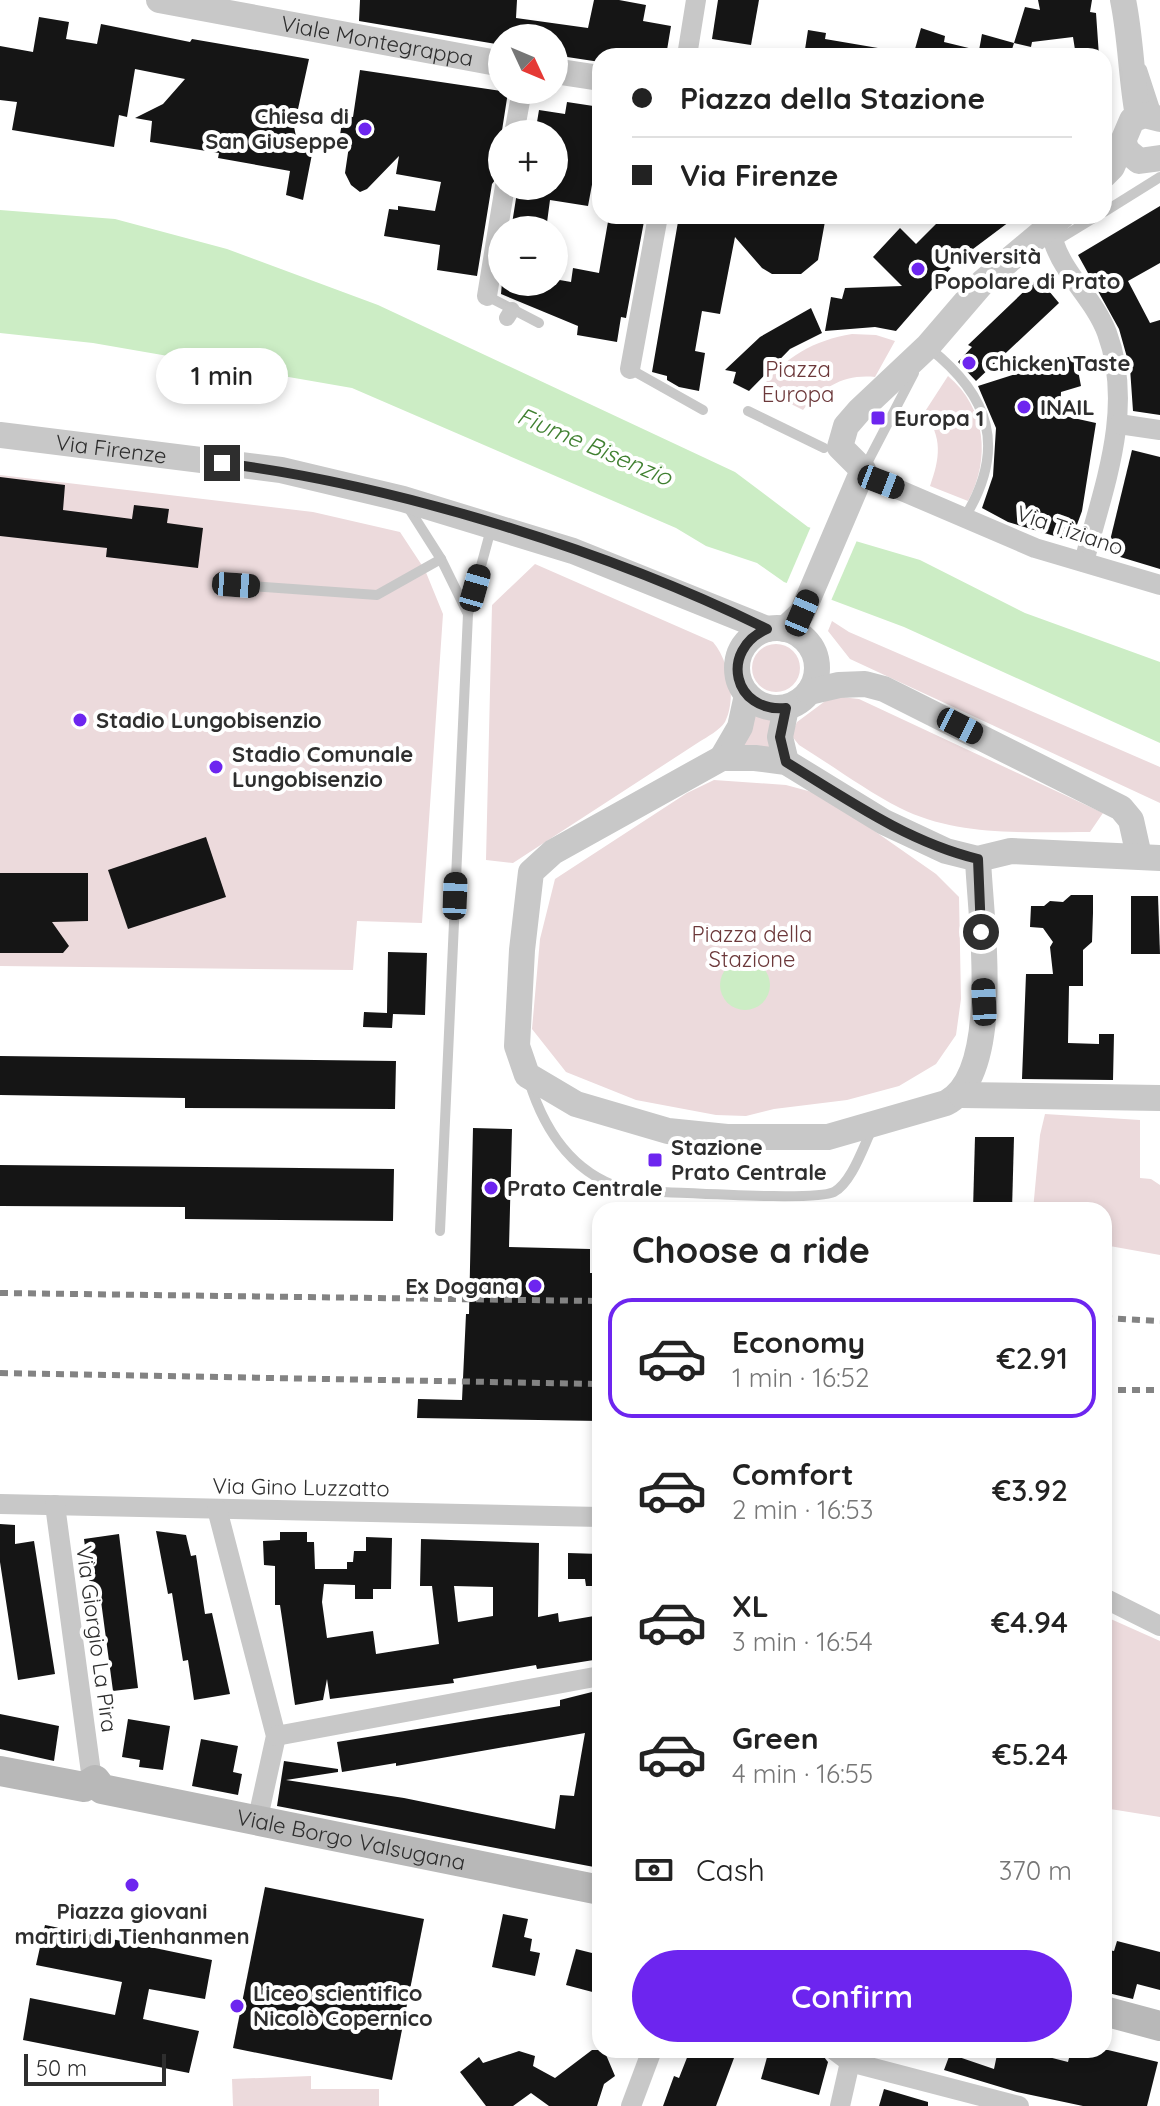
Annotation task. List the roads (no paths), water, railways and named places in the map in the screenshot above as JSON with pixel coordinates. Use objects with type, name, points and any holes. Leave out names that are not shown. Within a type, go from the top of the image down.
[{"type":"main road","name":"Viale Borgo Valsugana","points":[[0,1771],[93,1785],[257,1822],[592,1888]]},
{"type":"main road","points":[[1112,2013],[1160,2026]]},
{"type":"street","name":"Viale Montegrappa","points":[[159,0],[488,61]]},
{"type":"street","points":[[688,48],[696,0]]},
{"type":"street","points":[[1112,162],[1124,143],[1127,126],[1152,117],[1132,82],[1131,36],[1123,0]]},
{"type":"street","points":[[568,73],[592,77]]},
{"type":"street","points":[[1124,143],[1132,157],[1157,169]]},
{"type":"street","points":[[487,296],[503,200]]},
{"type":"street","points":[[630,369],[657,224]]},
{"type":"street","points":[[832,448],[854,416],[928,346],[983,282],[1055,225],[1107,333],[1118,392],[1119,424],[1084,562]]},
{"type":"street","points":[[1119,424],[1160,430]]},
{"type":"street","name":"Via Firenze","points":[[0,435],[281,470],[403,499],[492,525],[789,627]]},
{"type":"street","points":[[832,448],[881,482],[965,517]]},
{"type":"street","points":[[830,545],[844,484],[832,448]]},
{"type":"street","points":[[722,758],[786,762],[884,822],[946,851],[978,859],[1011,851],[1149,857],[1131,820],[1121,808],[884,689],[865,684],[839,685],[809,692],[786,708],[765,707],[747,695],[737,673],[742,649],[748,640],[789,627],[863,470]]},
{"type":"street","name":"Via Tiziano","points":[[965,517],[1035,548],[1160,585]]},
{"type":"street","name":"Via Firenze","points":[[684,593],[742,649]]},
{"type":"street","points":[[789,627],[816,659],[817,671],[809,692]]},
{"type":"street","points":[[747,695],[740,727],[722,758],[553,852],[531,872],[522,950],[517,1046],[527,1075],[576,1104],[668,1131],[767,1138],[828,1137],[874,1126],[961,1095],[1160,1098]]},
{"type":"street","points":[[786,708],[780,737],[786,762]]},
{"type":"street","points":[[961,1095],[980,1054],[984,1002],[978,859]]},
{"type":"street","name":"Via Gino Luzzatto","points":[[0,1504],[592,1517]]},
{"type":"street","name":"Via Giorgio La Pira","points":[[55,1505],[93,1785]]},
{"type":"street","points":[[217,1509],[276,1736],[257,1822]]},
{"type":"street","points":[[1112,1602],[1160,1626]]},
{"type":"street","points":[[276,1736],[592,1677]]},
{"type":"street","points":[[631,2106],[649,2058]]},
{"type":"street","points":[[840,2106],[842,2058]]},
{"type":"street","points":[[849,2058],[1019,2106]]},
{"type":"lane","points":[[1112,206],[1157,169]]},
{"type":"lane","points":[[487,296],[510,314],[539,323]]},
{"type":"lane","points":[[863,470],[928,346],[967,382],[987,421],[990,443],[981,491],[965,517]]},
{"type":"lane","points":[[630,369],[703,410]]},
{"type":"lane","points":[[748,411],[832,448]]},
{"type":"lane","points":[[403,499],[441,559],[468,614]]},
{"type":"lane","points":[[440,1231],[468,614],[492,525]]},
{"type":"lane","points":[[236,585],[377,595],[441,559]]},
{"type":"lane","points":[[527,1075],[538,1110],[559,1145],[591,1175],[609,1186],[632,1191],[797,1195],[834,1192],[844,1183],[874,1126]]},
{"type":"water","name":"Fiume Bisenzio","points":[[0,210],[115,219],[227,249],[378,305],[735,472],[808,527],[920,560],[1025,613],[1160,662],[1160,743],[904,627],[784,582],[757,563],[706,546],[676,528],[352,388],[93,343],[0,333]]},
{"type":"water","points":[[745,960],[763,967],[770,985],[763,1003],[745,1010],[727,1003],[720,985],[727,967]]},
{"type":"railway","points":[[0,1293],[592,1301]]},
{"type":"railway","points":[[1112,1318],[1160,1321]]},
{"type":"railway","points":[[0,1373],[592,1384]]},
{"type":"railway","points":[[1112,1390],[1160,1390]]},
{"type":"place","name":"Chiesa di San Giuseppe","points":[[365,129]]},
{"type":"place","name":"Università Popolare di Prato","points":[[918,269]]},
{"type":"place","name":"Chicken Taste","points":[[969,363]]},
{"type":"place","name":"INAIL","points":[[1024,407]]},
{"type":"place","name":"Europa 1","points":[[878,418]]},
{"type":"place","name":"Stadio Lungobisenzio","points":[[80,720]]},
{"type":"place","name":"Stadio Comunale Lungobisenzio","points":[[216,767]]},
{"type":"place","name":"Stazione Prato Centrale","points":[[655,1160]]},
{"type":"place","name":"Prato Centrale","points":[[491,1188]]},
{"type":"place","name":"Ex Dogana","points":[[535,1286]]},
{"type":"place","name":"Piazza giovani martiri di Tienhanmen","points":[[132,1885]]},
{"type":"place","name":"Liceo scientifico Nicolò Copernico","points":[[237,2006]]},
{"type":"park label","name":"Piazza Europa","points":[[798,382]]},
{"type":"park label","name":"Piazza della Stazione","points":[[752,946]]}]
